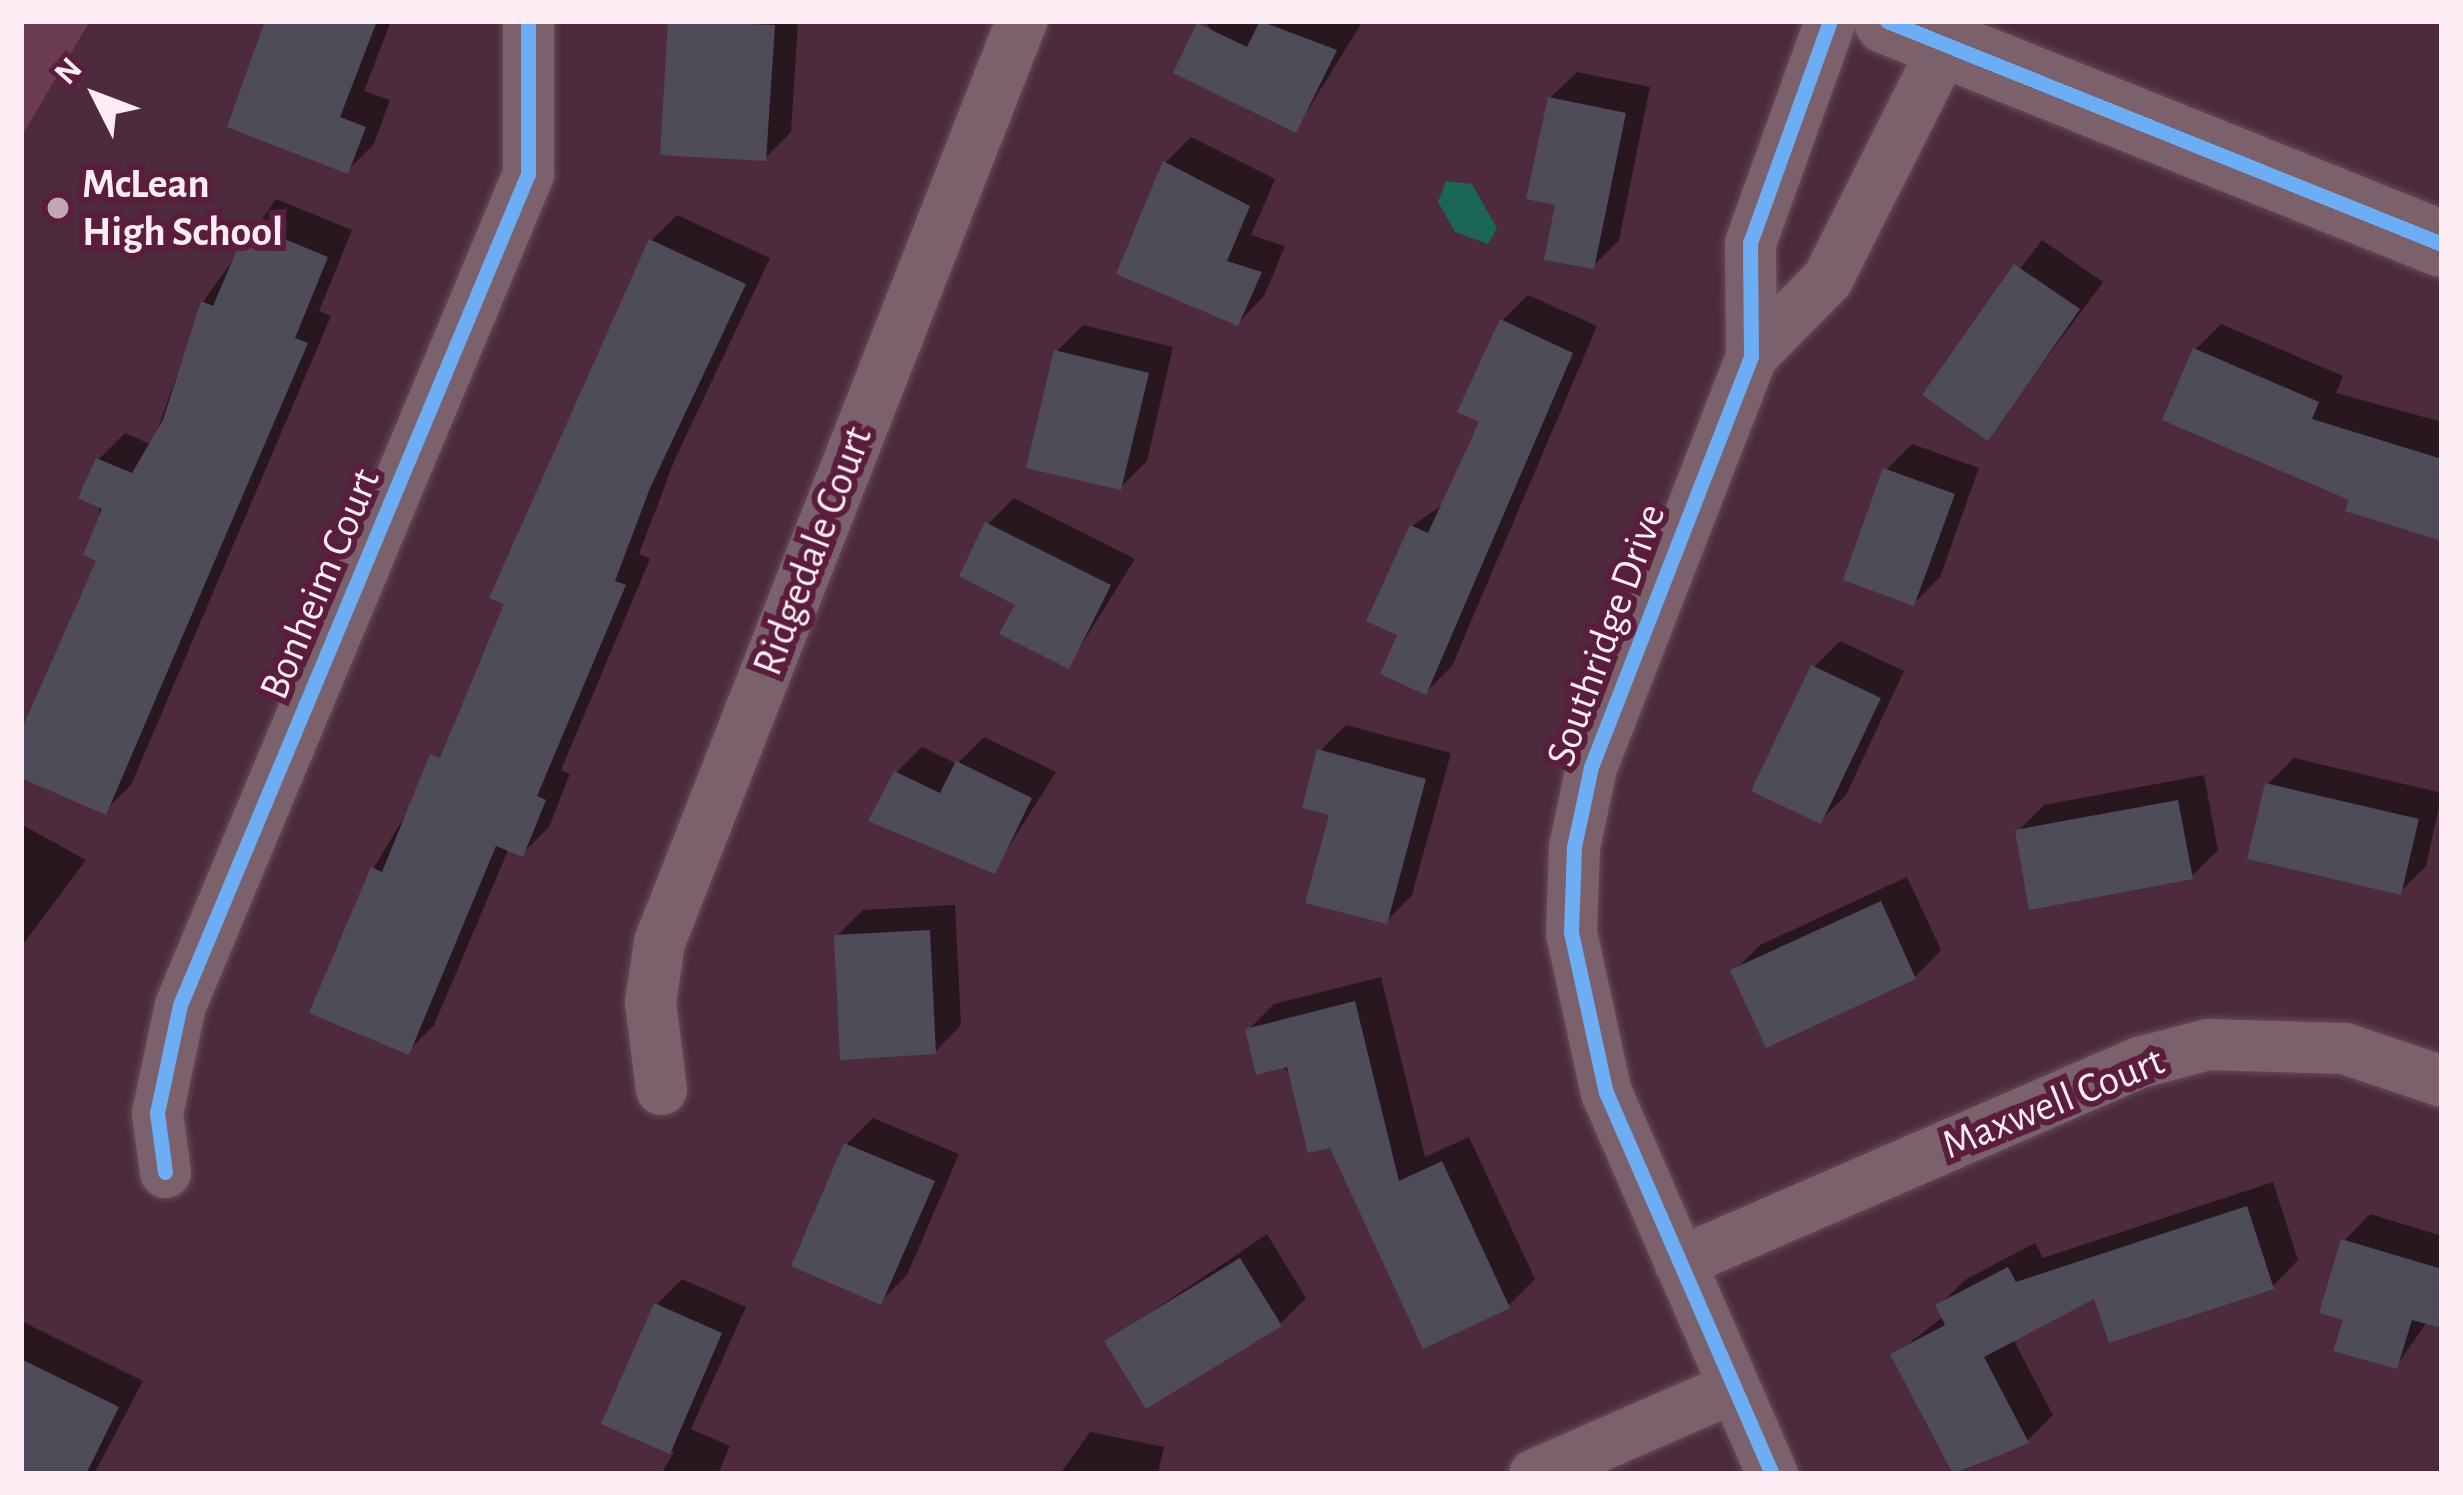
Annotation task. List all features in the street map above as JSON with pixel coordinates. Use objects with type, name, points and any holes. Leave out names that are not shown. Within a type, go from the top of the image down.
[{"type":"main road","points":[[1916,32],[2442,244]]},
{"type":"street","name":"Bonheim Court","points":[[166,1172],[157,1113],[180,1005],[528,174],[528,21]]},
{"type":"street","name":"Ridgedale Court","points":[[662,1089],[650,1001],[659,942],[1021,21]]},
{"type":"street","name":"Southridge Drive","points":[[1772,1474],[1679,1262],[1583,1018],[1574,847],[1591,767],[1751,356],[1750,243],[1830,21]]},
{"type":"street","name":"Southridge Drive","points":[[1751,356],[1827,279],[1916,32]]},
{"type":"street","name":"Maxwell Court","points":[[1679,1262],[2140,1062],[2207,1044],[2344,1048],[2442,1082]]},
{"type":"street","points":[[1534,1474],[1733,1387]]},
{"type":"shaded area","points":[[21,21],[90,21],[21,137]]},
{"type":"shaded area","points":[[1446,181],[1472,184],[1497,228],[1488,244],[1455,232],[1438,202]]},
{"type":"building","points":[[265,21],[377,21],[340,117],[366,127],[348,174],[227,127]]},
{"type":"building","points":[[668,21],[775,25],[766,161],[660,155]]},
{"type":"building","points":[[1260,21],[1337,50],[1296,133],[1173,73],[1197,23],[1247,47]]},
{"type":"building","points":[[1548,97],[1626,113],[1594,269],[1544,260],[1555,205],[1526,199]]},
{"type":"building","points":[[1163,161],[1250,206],[1227,261],[1262,272],[1238,326],[1116,274]]},
{"type":"building","points":[[248,224],[328,257],[295,338],[308,343],[106,815],[21,778],[21,731],[96,561],[83,555],[102,509],[78,498],[96,458],[132,473],[163,420],[201,301],[213,306]]},
{"type":"building","points":[[649,239],[746,284],[650,488],[615,581],[626,585],[537,796],[546,800],[523,857],[496,846],[409,1055],[309,1013],[371,867],[382,872],[430,754],[440,758],[504,604],[489,598]]},
{"type":"building","points":[[2014,264],[2080,309],[1988,441],[1922,395]]},
{"type":"building","points":[[1500,319],[1573,353],[1426,695],[1380,674],[1397,635],[1366,621],[1410,525],[1428,533],[1479,422],[1457,412]]},
{"type":"building","points":[[2193,348],[2319,402],[2312,419],[2442,459],[2442,541],[2345,511],[2349,500],[2162,420]]},
{"type":"building","points":[[1054,350],[1149,373],[1121,490],[1026,468]]},
{"type":"building","points":[[1883,468],[1955,494],[1914,606],[1843,580]]},
{"type":"building","points":[[985,522],[1111,585],[1069,669],[999,634],[1015,605],[959,576]]},
{"type":"building","points":[[1811,665],[1881,698],[1821,824],[1751,791]]},
{"type":"building","points":[[1317,749],[1426,779],[1387,924],[1305,903],[1329,815],[1302,808]]},
{"type":"building","points":[[956,761],[1032,798],[995,874],[868,821],[894,771],[940,793]]},
{"type":"building","points":[[2265,783],[2419,819],[2401,895],[2247,859]]},
{"type":"building","points":[[2178,800],[2193,879],[2029,910],[2015,830]]},
{"type":"building","points":[[1881,901],[1916,979],[1766,1048],[1730,970]]},
{"type":"building","points":[[930,930],[936,1054],[840,1060],[834,935]]},
{"type":"building","points":[[1355,1001],[1399,1181],[1442,1161],[1510,1308],[1423,1349],[1330,1148],[1308,1153],[1287,1067],[1256,1075],[1245,1029]]},
{"type":"building","points":[[844,1143],[935,1181],[881,1305],[791,1266]]},
{"type":"building","points":[[2247,1206],[2274,1289],[2109,1343],[2094,1299],[1984,1357],[2029,1443],[1953,1474],[1890,1354],[1945,1325],[1935,1305],[2008,1267],[2016,1282]]},
{"type":"building","points":[[2341,1239],[2442,1269],[2442,1328],[2412,1320],[2397,1369],[2333,1351],[2343,1320],[2319,1313]]},
{"type":"building","points":[[1240,1258],[1282,1326],[1146,1409],[1104,1341]]},
{"type":"building","points":[[654,1303],[722,1333],[670,1454],[601,1424]]},
{"type":"building","points":[[21,1359],[119,1407],[86,1474],[21,1474]]},
{"type":"cycle path","points":[[165,1172],[157,1113],[180,1005],[528,174],[528,21]]},
{"type":"cycle path","points":[[1772,1474],[1606,1093],[1571,933],[1574,847],[1591,767],[1751,356],[1750,243],[1830,21]]},
{"type":"cycle path","points":[[1887,21],[2442,244]]},
{"type":"place","name":"McLean High School","points":[[58,208]]}]
